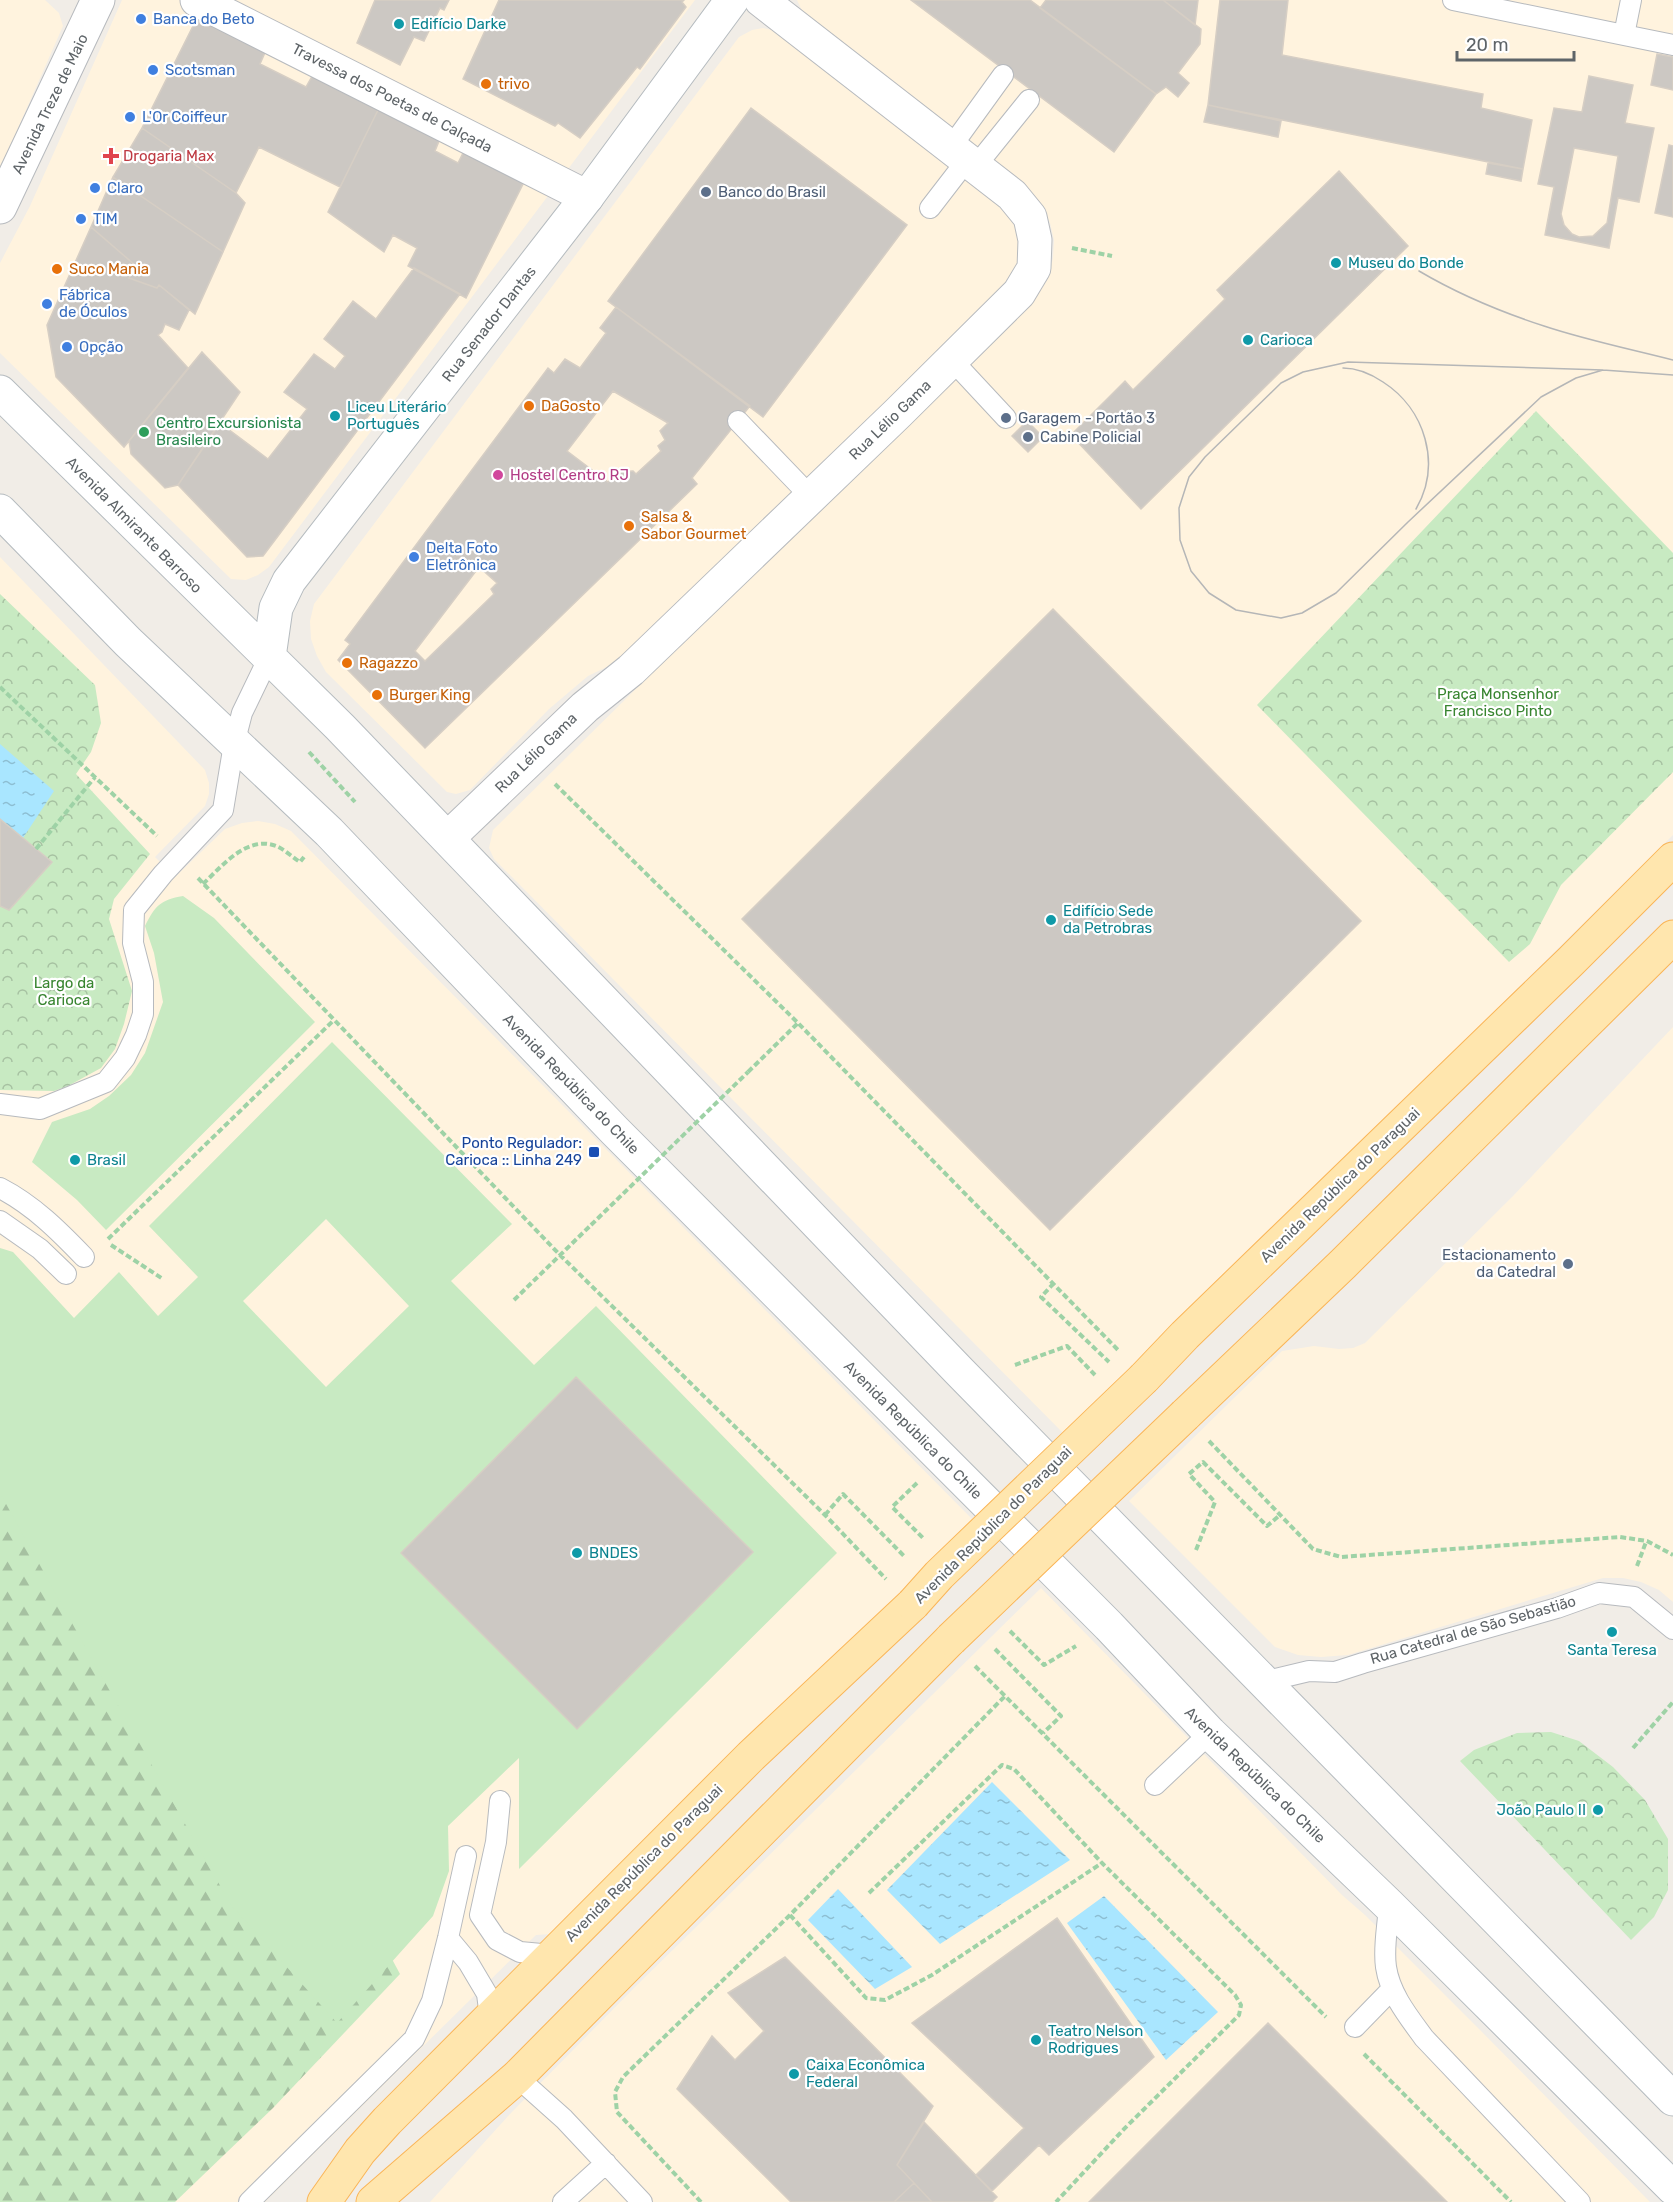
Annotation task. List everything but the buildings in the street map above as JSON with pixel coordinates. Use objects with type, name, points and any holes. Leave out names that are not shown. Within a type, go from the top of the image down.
[{"type":"main road","name":"Travessa dos Poetas de Calçada","points":[[197,0],[587,197]]},
{"type":"main road","name":"Rua Senador Dantas","points":[[269,657],[276,608],[289,582],[587,197],[732,0]]},
{"type":"main road","name":"Rua Lélio Gama","points":[[448,838],[589,703],[631,670],[952,360],[1019,293],[1034,268],[1035,240],[1030,217],[1012,195],[761,0]]},
{"type":"main road","name":"Avenida Treze de Maio","points":[[0,207],[89,4]]},
{"type":"main road","name":"Avenida Almirante Barroso","points":[[0,393],[269,657]]},
{"type":"main road","points":[[0,511],[128,642],[234,744]]},
{"type":"main road","points":[[269,657],[448,838],[967,1380],[1673,2099]]},
{"type":"main road","name":"Avenida República do Chile","points":[[234,744],[329,832],[615,1131],[1109,1626],[1210,1733],[1389,1905],[1673,2188]]},
{"type":"main road","name":"Avenida República do Paraguai","points":[[324,2202],[360,2151],[387,2121],[751,1756],[912,1605],[948,1567],[1673,859]]},
{"type":"main road","points":[[373,2202],[517,2077],[951,1640],[1343,1264],[1673,937]]},
{"type":"lane","points":[[1453,0],[1673,45]]},
{"type":"lane","points":[[1624,35],[1631,0]]},
{"type":"lane","points":[[930,208],[964,158],[1003,75]]},
{"type":"lane","points":[[964,158],[1029,100]]},
{"type":"lane","points":[[952,360],[1006,418]]},
{"type":"lane","points":[[738,421],[811,497]]},
{"type":"lane","points":[[0,1104],[40,1109],[106,1082],[125,1058],[143,1014],[143,982],[133,943],[134,910],[178,857],[223,810],[234,744],[242,713],[269,657]]},
{"type":"lane","points":[[0,1188],[19,1198],[56,1229],[84,1257]]},
{"type":"lane","points":[[0,1221],[40,1249],[66,1274]]},
{"type":"lane","name":"Rua Catedral de São Sebastião","points":[[1263,1682],[1310,1671],[1335,1672],[1557,1608],[1599,1593],[1634,1597],[1673,1629]]},
{"type":"lane","points":[[1155,1785],[1210,1733]]},
{"type":"lane","points":[[500,1801],[496,1842],[480,1915],[497,1940],[520,1952],[552,1955]]},
{"type":"lane","points":[[249,2202],[414,2039],[432,2001],[466,1856]]},
{"type":"lane","points":[[1389,1905],[1386,1966],[1392,1989],[1402,2008],[1424,2038],[1580,2202]]},
{"type":"lane","points":[[448,1938],[468,1962],[487,1994],[490,2017]]},
{"type":"lane","points":[[1355,2027],[1392,1989]]},
{"type":"lane","points":[[517,2077],[564,2119],[642,2202]]},
{"type":"lane","points":[[563,2202],[606,2163]]},
{"type":"path","points":[[0,687],[178,857],[560,1255],[825,1515],[912,1605]]},
{"type":"path","points":[[303,746],[357,805]]},
{"type":"path","points":[[530,759],[798,1023],[1054,1283],[1144,1378]]},
{"type":"path","points":[[36,849],[95,777]]},
{"type":"path","points":[[203,884],[236,854],[250,846],[267,843],[278,847],[300,862],[310,851]]},
{"type":"path","points":[[105,1242],[334,1020]]},
{"type":"path","points":[[514,1300],[798,1023]]},
{"type":"path","points":[[1054,1283],[1041,1298],[1112,1365]]},
{"type":"path","points":[[1015,1365],[1067,1346],[1099,1378]]},
{"type":"path","points":[[1185,1415],[1314,1549],[1341,1557],[1620,1538],[1647,1542],[1673,1555]]},
{"type":"path","points":[[1196,1550],[1215,1502],[1189,1474],[1203,1462],[1267,1526],[1280,1515]]},
{"type":"path","points":[[825,1515],[843,1494],[906,1558]]},
{"type":"path","points":[[892,1507],[925,1540]]},
{"type":"path","points":[[1636,1566],[1647,1542]]},
{"type":"path","points":[[1007,1628],[1044,1665]]},
{"type":"path","points":[[951,1640],[1328,2018]]},
{"type":"path","points":[[990,1644],[1061,1716],[1043,1733]]},
{"type":"path","points":[[701,2202],[617,2112],[615,2092],[623,2077],[790,1915],[1005,1696]]},
{"type":"path","points":[[1633,1748],[1673,1702]]},
{"type":"path","points":[[869,1893],[1002,1765],[1014,1769],[1102,1863],[1235,1995],[1241,2005],[1239,2015],[1124,2129],[1056,2202]]},
{"type":"path","points":[[790,1915],[866,1998],[885,2000],[932,1975],[1102,1863]]},
{"type":"path","points":[[1361,2051],[1511,2202]]},
{"type":"shaded area","points":[[0,0],[45,0],[59,13],[63,26],[0,169]]},
{"type":"shaded area","points":[[122,0],[695,0],[269,567],[246,580],[231,579],[0,353],[0,263],[30,206]]},
{"type":"shaded area","points":[[797,0],[1673,0],[1673,835],[1065,1435],[494,859],[489,848],[493,830],[1040,290],[1049,275],[1054,240],[1043,207],[806,19]]},
{"type":"shaded area","points":[[763,28],[776,31],[1011,211],[1018,230],[1020,246],[1018,263],[1012,279],[964,332],[615,663],[588,676],[549,709],[470,790],[456,794],[447,792],[326,672],[311,639],[310,621],[314,604],[739,37],[752,30]]},
{"type":"shaded area","points":[[0,557],[205,770],[209,783],[209,794],[205,806],[155,857],[175,877],[225,829],[242,823],[258,821],[275,824],[291,831],[976,1523],[551,1934],[536,1935],[265,2202],[0,2202]]},
{"type":"shaded area","name":"Estacionamento da Catedral","points":[[1673,1027],[1673,1602],[1659,1590],[1641,1582],[1623,1578],[1603,1578],[1348,1655],[1321,1657],[1298,1655],[1275,1647],[1129,1501],[1282,1351],[1314,1346],[1353,1348],[1365,1343],[1513,1196]]},
{"type":"shaded area","points":[[1041,1588],[1342,1895],[1365,1915],[1650,2202],[430,2202],[511,2113],[634,1988]]},
{"type":"green space","name":"Praça Monsenhor Francisco Pinto","points":[[1536,411],[1673,553],[1673,772],[1561,885],[1530,944],[1509,962],[1257,705]]},
{"type":"green space","name":"Largo da Carioca","points":[[0,594],[95,685],[101,723],[91,752],[76,774],[150,854],[114,899],[109,919],[132,991],[115,1049],[101,1068],[54,1091],[0,1090]]},
{"type":"green space","points":[[183,896],[214,918],[315,1022],[106,1230],[77,1200],[32,1162],[52,1122],[90,1109],[109,1096],[131,1075],[145,1053],[163,1002],[154,953],[145,926],[159,905]]},
{"type":"green space","points":[[332,1042],[512,1224],[451,1281],[534,1365],[596,1306],[837,1553],[519,1869],[519,1758],[448,1826],[449,1871],[433,1916],[337,2023],[231,1905],[0,1493],[0,1248],[13,1252],[74,1318],[119,1272],[158,1316],[198,1277],[149,1226]],"holes":[[[326,1219],[409,1306],[326,1387],[243,1301]]]},
{"type":"green space","points":[[0,1276],[344,1870],[400,1974],[273,2108],[175,2202],[0,2202]]},
{"type":"green space","points":[[1551,1732],[1579,1741],[1613,1767],[1645,1800],[1668,1839],[1668,1890],[1654,1917],[1631,1940],[1460,1761],[1474,1750],[1517,1733]]},
{"type":"water","points":[[0,744],[54,791],[23,838],[0,819]]},
{"type":"water","points":[[992,1782],[1070,1860],[940,1944],[887,1890]]},
{"type":"water","points":[[838,1889],[912,1967],[875,1989],[808,1920]]},
{"type":"water","points":[[1104,1896],[1218,2012],[1166,2060],[1067,1923]]},
{"type":"tram line","points":[[1419,271],[1464,295],[1528,321],[1576,336],[1673,360]]},
{"type":"tram line","points":[[1603,370],[1576,378],[1541,397],[1336,593],[1302,613],[1281,618],[1236,610],[1209,593],[1191,571],[1180,540],[1179,508],[1189,477],[1205,457],[1281,383],[1303,372],[1348,362],[1603,370],[1673,375]]},
{"type":"tram line","points":[[1343,368],[1364,372],[1383,382],[1398,393],[1419,422],[1428,456],[1428,474],[1424,492],[1416,509]]},
{"type":"place","name":"Banca do Beto","points":[[141,19]]},
{"type":"place","name":"Edifício Darke","points":[[399,24]]},
{"type":"place","name":"Scotsman","points":[[153,70]]},
{"type":"place","name":"trivo","points":[[486,84]]},
{"type":"place","name":"L'Or Coiffeur","points":[[130,117]]},
{"type":"place","name":"Drogaria Max","points":[[111,156]]},
{"type":"place","name":"Claro","points":[[95,188]]},
{"type":"place","name":"Banco do Brasil","points":[[706,192]]},
{"type":"place","name":"TIM","points":[[81,219]]},
{"type":"place","name":"Museu do Bonde","points":[[1336,263]]},
{"type":"place","name":"Suco Mania","points":[[57,269]]},
{"type":"place","name":"Fábrica de Óculos","points":[[47,304]]},
{"type":"place","name":"Carioca","points":[[1248,340]]},
{"type":"place","name":"Opção","points":[[67,347]]},
{"type":"place","name":"DaGosto","points":[[529,406]]},
{"type":"place","name":"Liceu Literário Português","points":[[335,416]]},
{"type":"place","name":"Garagem - Portão 3","points":[[1006,418]]},
{"type":"place","name":"Centro Excursionista Brasileiro","points":[[144,432]]},
{"type":"place","name":"Cabine Policial","points":[[1028,437]]},
{"type":"place","name":"Hostel Centro RJ","points":[[498,475]]},
{"type":"place","name":"Salsa & Sabor Gourmet","points":[[629,526]]},
{"type":"place","name":"Delta Foto Eletrônica","points":[[414,557]]},
{"type":"place","name":"Ragazzo","points":[[347,663]]},
{"type":"place","name":"Burger King","points":[[377,695]]},
{"type":"place","name":"Edifício Sede da Petrobras","points":[[1051,920]]},
{"type":"place","name":"Ponto Regulador: Carioca :: Linha 249","points":[[594,1152]]},
{"type":"place","name":"Brasil","points":[[75,1160]]},
{"type":"place","name":"Estacionamento da Catedral","points":[[1568,1264]]},
{"type":"place","name":"BNDES","points":[[577,1553]]},
{"type":"place","name":"Santa Teresa","points":[[1612,1632]]},
{"type":"place","name":"João Paulo II","points":[[1598,1810]]},
{"type":"place","name":"Teatro Nelson Rodrigues","points":[[1036,2040]]},
{"type":"place","name":"Caixa Econômica Federal","points":[[794,2074]]}]
